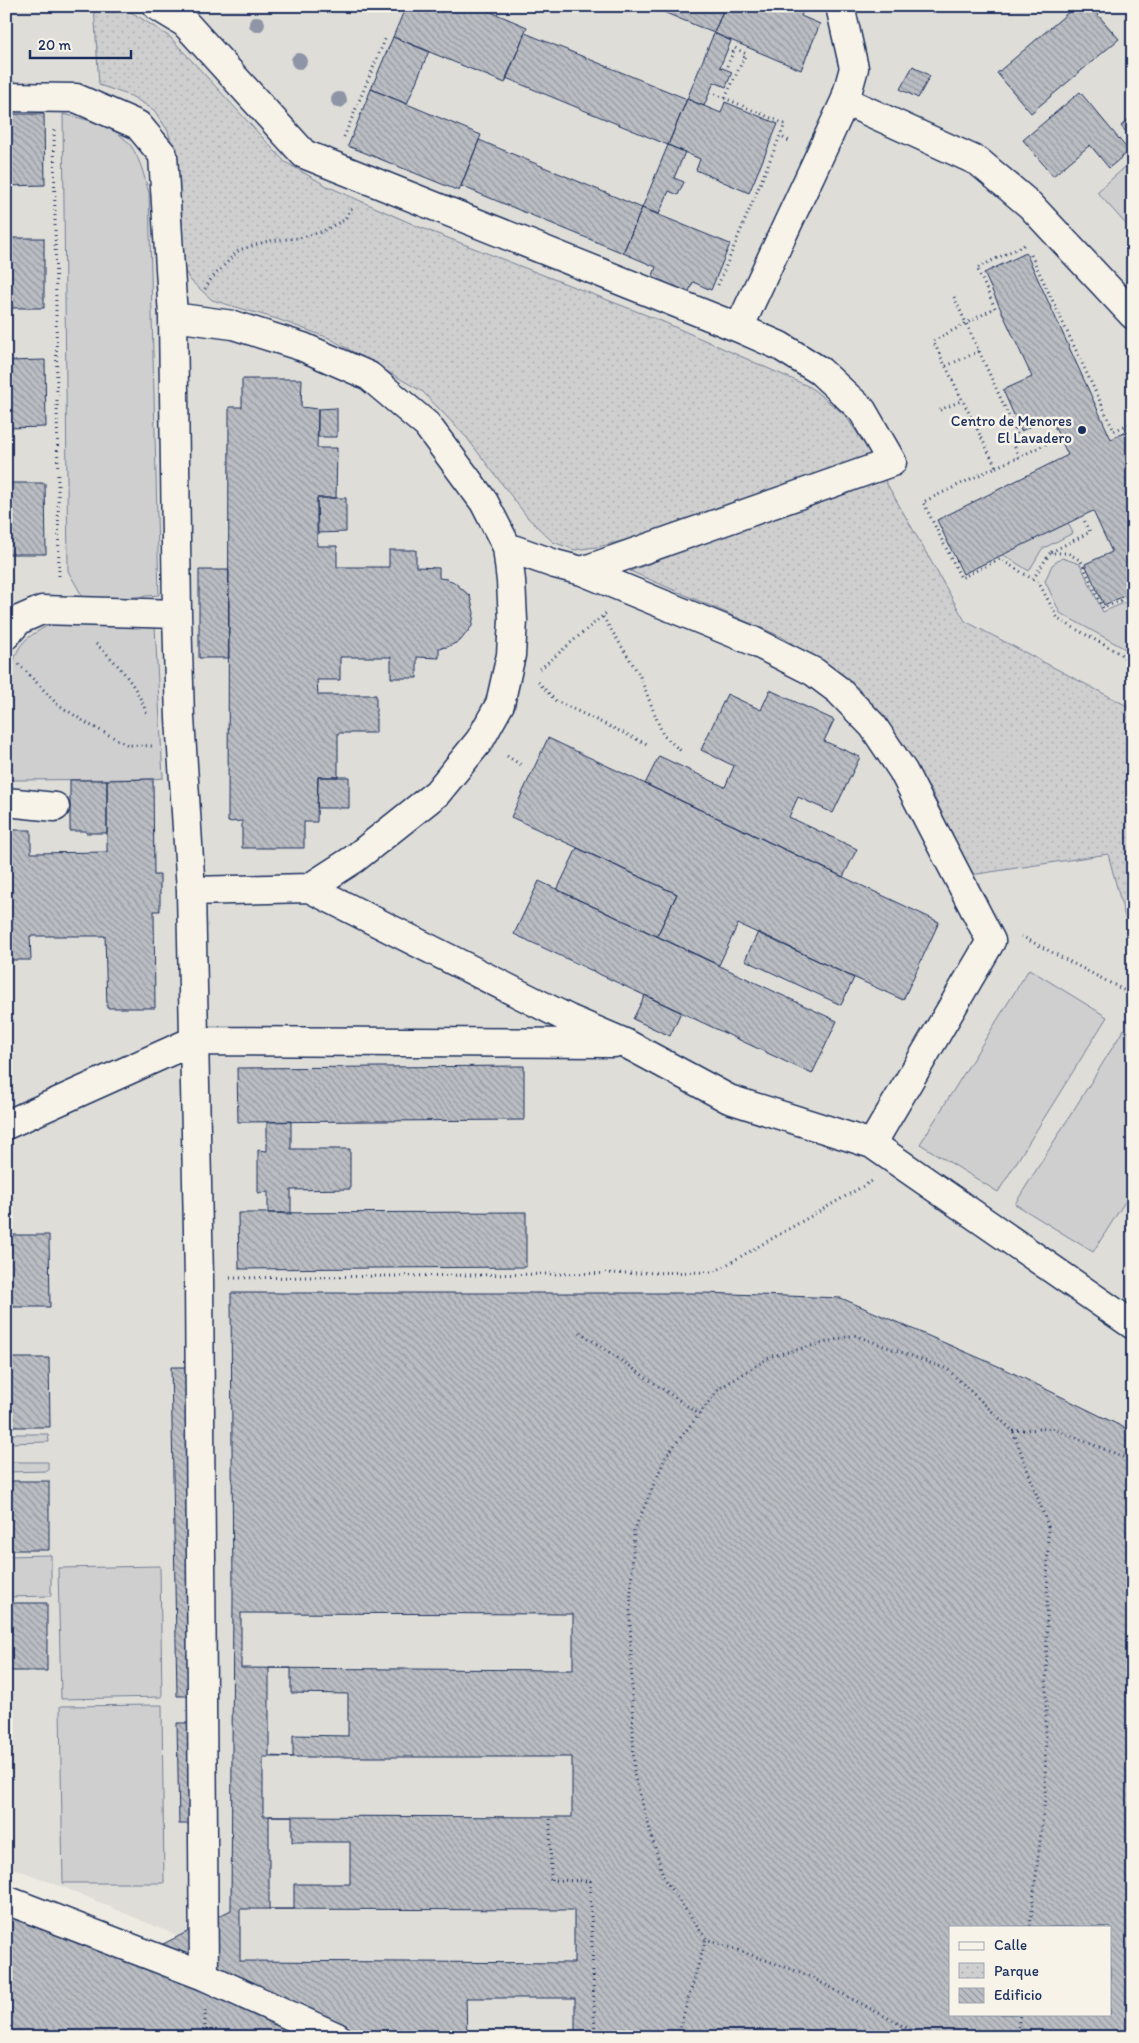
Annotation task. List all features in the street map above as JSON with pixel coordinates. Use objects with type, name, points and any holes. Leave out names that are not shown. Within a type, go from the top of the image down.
[{"type":"lane","points":[[157,6],[184,23],[304,154],[780,346],[820,371],[862,410],[892,462],[582,571]]},
{"type":"lane","points":[[739,328],[845,101],[854,68],[840,6]]},
{"type":"lane","points":[[6,97],[53,96],[76,98],[138,124],[163,155],[173,317],[180,718],[191,891],[199,1279],[204,1976]]},
{"type":"lane","points":[[845,101],[979,162],[1030,205],[1133,315]]},
{"type":"lane","points":[[173,317],[233,325],[303,347],[369,376],[427,425],[484,502],[507,548],[511,581],[511,656],[500,704],[480,740],[437,793],[354,859],[309,888]]},
{"type":"lane","points":[[507,548],[582,571],[753,641],[814,672],[838,690],[873,726],[903,772],[991,941],[872,1144]]},
{"type":"lane","points":[[6,635],[19,620],[42,610],[177,614]]},
{"type":"lane","points":[[6,802],[55,807]]},
{"type":"lane","points":[[191,891],[309,888],[569,1019],[625,1043],[729,1099],[872,1144],[1133,1325]]},
{"type":"lane","points":[[6,1125],[193,1041],[625,1043]]},
{"type":"lane","points":[[6,1900],[204,1976],[337,2037]]},
{"type":"path","points":[[333,166],[386,37]]},
{"type":"path","points":[[725,98],[746,54],[735,48],[727,66]]},
{"type":"path","points":[[715,94],[785,124],[780,136]]},
{"type":"path","points":[[53,96],[60,584],[88,636],[111,657],[143,702],[148,722],[180,718]]},
{"type":"path","points":[[202,294],[211,279],[239,250],[268,240],[298,238],[321,232],[344,220]]},
{"type":"path","points":[[996,467],[934,341],[995,308],[977,268],[1026,244],[1114,431],[1133,422]]},
{"type":"path","points":[[954,297],[1018,436],[1011,438],[1019,457]]},
{"type":"path","points":[[946,366],[980,352]]},
{"type":"path","points":[[940,410],[963,400]]},
{"type":"path","points":[[1054,440],[923,502],[961,578],[1000,559],[1039,583],[1058,619],[1124,656],[1133,673]]},
{"type":"path","points":[[1033,579],[1050,553],[1090,532],[1083,518]]},
{"type":"path","points":[[1050,553],[1068,553],[1081,561],[1103,608],[1129,597],[1133,604]]},
{"type":"path","points":[[532,676],[603,617],[629,590]]},
{"type":"path","points":[[603,617],[639,674],[663,735],[682,752]]},
{"type":"path","points":[[511,656],[556,701],[647,744]]},
{"type":"path","points":[[17,662],[57,704],[128,745],[182,746]]},
{"type":"path","points":[[1019,935],[1133,995]]},
{"type":"path","points":[[199,1279],[714,1272],[901,1164]]},
{"type":"path","points":[[580,1332],[699,1414]]},
{"type":"path","points":[[924,2037],[805,1974],[706,1939],[664,1878],[634,1774],[630,1613],[634,1531],[666,1456],[699,1414],[720,1388],[772,1356],[854,1335],[947,1369],[1013,1431],[1048,1526],[1045,1799],[1030,1926]]},
{"type":"path","points":[[1013,1431],[1052,1428],[1126,1458],[1133,1463]]},
{"type":"path","points":[[550,1819],[551,1880],[590,1881],[595,2037]]},
{"type":"path","points":[[677,2037],[706,1939]]},
{"type":"path","points":[[1017,2037],[1020,2016]]},
{"type":"shaded area","points":[[6,6],[1133,6],[1133,2037],[402,2033],[78,1893],[6,1865]]},
{"type":"green space","points":[[94,6],[122,6],[170,37],[285,162],[327,186],[417,226],[659,320],[810,387],[845,415],[874,458],[661,531],[602,546],[575,550],[553,542],[528,518],[467,438],[423,392],[329,338],[277,319],[212,300],[190,280],[182,266],[182,222],[177,162],[168,131],[154,110],[131,96],[99,85]]},
{"type":"green space","points":[[63,114],[88,120],[112,129],[125,139],[137,157],[149,193],[159,595],[85,601],[68,571]]},
{"type":"green space","points":[[1133,160],[1133,232],[1097,192]]},
{"type":"green space","points":[[883,477],[965,621],[1133,709],[1133,947],[1108,854],[971,875],[932,792],[883,719],[853,686],[782,637],[630,571]]},
{"type":"green space","points":[[1068,523],[1073,533],[1042,549],[1029,571],[1002,554]]},
{"type":"green space","points":[[1062,558],[1080,564],[1103,612],[1128,601],[1133,610],[1133,660],[1129,651],[1060,613],[1045,581],[1052,565]]},
{"type":"green space","points":[[51,624],[155,626],[163,778],[8,780],[8,712],[14,660],[24,641]]},
{"type":"green space","points":[[1029,969],[1107,1017],[998,1192],[920,1144]]},
{"type":"green space","points":[[1124,1029],[1133,1035],[1133,1189],[1093,1252],[1015,1204]]},
{"type":"green space","points":[[6,1434],[48,1434],[49,1442],[6,1443]]},
{"type":"green space","points":[[6,1462],[48,1462],[48,1471],[6,1472]]},
{"type":"green space","points":[[51,1555],[51,1596],[6,1597],[6,1556]]},
{"type":"green space","points":[[160,1566],[162,1697],[61,1699],[58,1568]]},
{"type":"green space","points":[[162,1705],[164,1883],[63,1883],[60,1706]]},
{"type":"building","points":[[406,6],[477,6],[527,27],[505,83],[393,37]]},
{"type":"building","points":[[649,6],[725,6],[714,33]]},
{"type":"building","points":[[725,6],[805,6],[801,16],[820,24],[801,70],[714,33]]},
{"type":"building","points":[[1076,6],[1090,6],[1119,39],[1031,113],[997,73]]},
{"type":"building","points":[[525,33],[687,99],[668,145],[506,78]]},
{"type":"building","points":[[714,33],[731,41],[720,67],[732,72],[726,87],[714,82],[704,106],[687,99]]},
{"type":"building","points":[[393,37],[429,51],[407,104],[371,89]]},
{"type":"building","points":[[913,66],[930,76],[918,98],[900,89]]},
{"type":"building","points":[[371,89],[481,135],[459,191],[348,146]]},
{"type":"building","points":[[1080,92],[1129,151],[1109,168],[1090,145],[1053,176],[1023,140]]},
{"type":"building","points":[[687,99],[721,113],[725,102],[778,124],[749,193],[696,170],[700,159],[668,145]]},
{"type":"building","points":[[6,114],[44,114],[45,185],[6,186]]},
{"type":"building","points":[[1133,115],[1133,140],[1121,126]]},
{"type":"building","points":[[479,140],[642,208],[623,253],[461,186]]},
{"type":"building","points":[[668,145],[685,152],[674,178],[684,182],[678,195],[669,191],[659,214],[642,208]]},
{"type":"building","points":[[642,208],[730,244],[711,290],[693,282],[687,296],[651,281],[656,267],[623,253]]},
{"type":"building","points":[[6,238],[44,238],[44,308],[6,308]]},
{"type":"building","name":"Centro de Menores El Lavadero","points":[[1026,253],[1111,439],[1133,429],[1133,596],[1131,593],[1104,605],[1085,564],[1112,552],[1093,511],[963,574],[937,520],[1068,455],[1050,417],[1021,431],[1003,390],[1032,377],[984,273]]},
{"type":"building","points":[[45,360],[46,427],[6,428],[6,361]]},
{"type":"building","points":[[242,379],[302,379],[301,407],[318,409],[317,448],[337,448],[336,498],[317,498],[317,546],[337,546],[337,567],[389,567],[389,550],[416,550],[416,567],[439,568],[439,578],[454,582],[470,596],[474,613],[472,626],[460,641],[447,647],[439,648],[439,658],[417,657],[417,678],[391,678],[391,657],[340,657],[340,680],[317,680],[318,695],[376,695],[376,733],[338,733],[338,777],[318,777],[317,822],[304,822],[304,848],[242,848],[242,821],[228,822],[229,407],[242,407]]},
{"type":"building","points":[[337,408],[337,437],[318,437],[318,409]]},
{"type":"building","points":[[6,483],[45,483],[46,554],[6,554]]},
{"type":"building","points":[[317,498],[346,498],[346,532],[318,533]]},
{"type":"building","points":[[199,570],[229,570],[229,658],[199,658]]},
{"type":"building","points":[[770,690],[834,720],[824,741],[860,757],[833,813],[798,797],[789,817],[857,849],[843,877],[645,784],[659,756],[725,787],[734,766],[701,750],[727,694],[761,710]]},
{"type":"building","points":[[548,738],[939,922],[903,1000],[738,924],[719,965],[657,936],[677,894],[511,817]]},
{"type":"building","points":[[318,777],[349,777],[349,808],[317,808]]},
{"type":"building","points":[[153,779],[154,875],[160,875],[160,911],[154,911],[155,1008],[107,1008],[105,936],[30,936],[31,960],[6,960],[6,830],[31,830],[31,853],[107,852],[107,780]]},
{"type":"building","points":[[70,780],[107,780],[107,833],[70,831]]},
{"type":"building","points":[[577,848],[677,894],[657,936],[557,890]]},
{"type":"building","points":[[539,881],[837,1021],[812,1074],[514,934]]},
{"type":"building","points":[[758,932],[854,978],[841,1005],[745,960]]},
{"type":"building","points":[[645,995],[681,1012],[670,1036],[633,1019]]},
{"type":"building","points":[[524,1066],[524,1120],[238,1122],[237,1068]]},
{"type":"building","points":[[291,1121],[291,1149],[350,1149],[350,1189],[291,1190],[291,1214],[268,1213],[268,1192],[258,1193],[258,1150],[267,1151],[267,1122]]},
{"type":"building","points":[[526,1212],[526,1267],[239,1269],[238,1213]]},
{"type":"building","points":[[6,1235],[49,1235],[50,1307],[6,1307]]},
{"type":"building","points":[[231,1293],[704,1293],[841,1298],[1007,1370],[1133,1432],[1133,2037],[6,2037],[6,1885],[161,1945],[231,1910],[233,1596]]},
{"type":"building","points":[[6,1358],[49,1358],[50,1427],[6,1427]]},
{"type":"building","points":[[171,1367],[195,1367],[200,1696],[177,1696]]},
{"type":"building","points":[[6,1481],[49,1481],[49,1550],[6,1550]]},
{"type":"building","points":[[6,1603],[47,1603],[47,1671],[6,1671]]},
{"type":"building","points":[[241,1613],[573,1614],[573,1670],[241,1668]]},
{"type":"building","points":[[269,1668],[291,1668],[291,1693],[348,1694],[348,1736],[293,1735],[293,1757],[269,1756]]},
{"type":"building","points":[[177,1723],[200,1723],[202,1824],[179,1824]]},
{"type":"building","points":[[263,1757],[572,1757],[572,1817],[263,1816]]},
{"type":"building","points":[[269,1816],[292,1816],[292,1842],[350,1842],[350,1884],[294,1884],[294,1909],[269,1909]]},
{"type":"building","points":[[240,1909],[574,1910],[574,1963],[240,1961]]},
{"type":"building","points":[[466,1998],[575,1998],[575,2037],[467,2037]]},
{"type":"place","name":"Centro de Menores El Lavadero","points":[[1082,430]]}]
